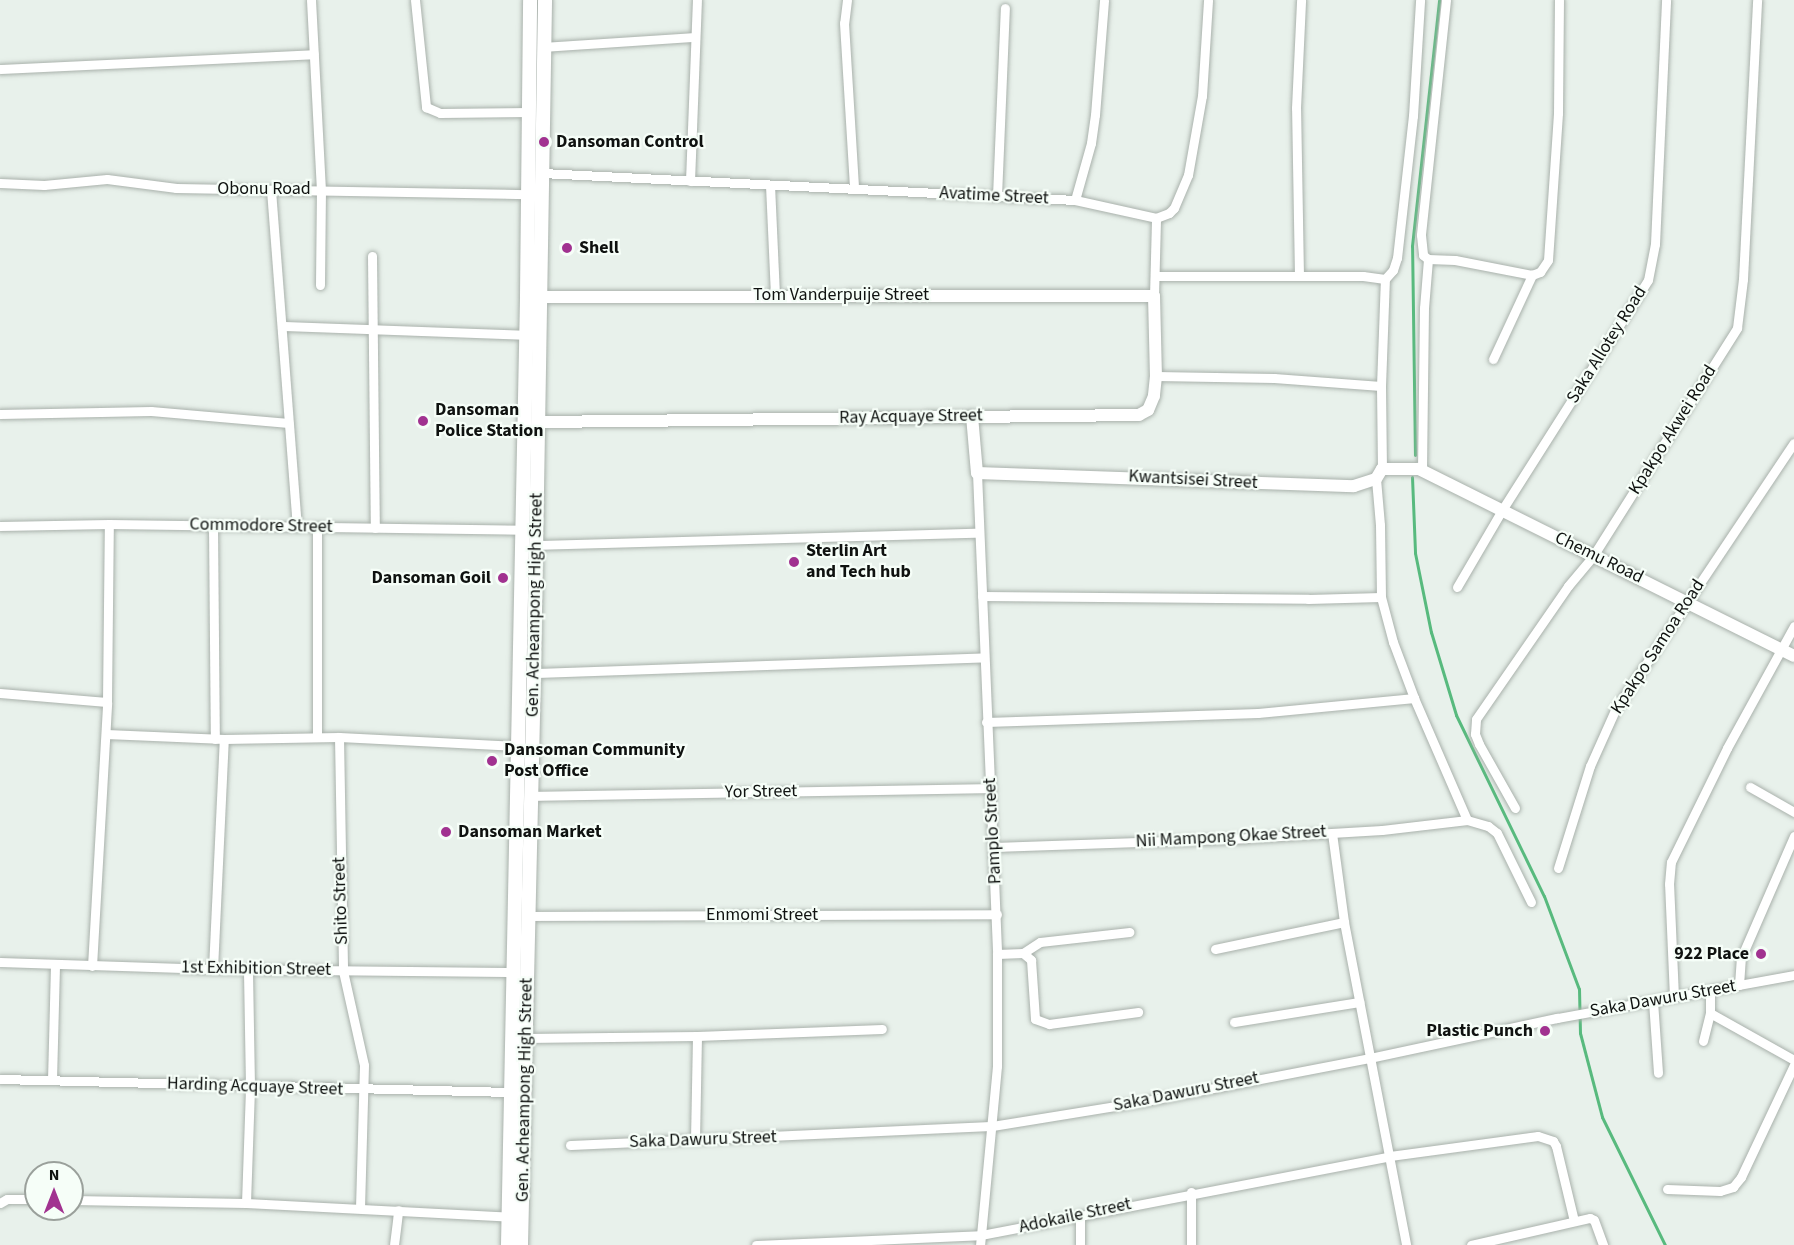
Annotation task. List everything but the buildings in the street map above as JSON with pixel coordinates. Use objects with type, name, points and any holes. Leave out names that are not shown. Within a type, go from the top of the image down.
[{"type":"main road","name":"Gen. Acheampong High Street","points":[[522,1245],[538,422],[528,194],[530,0]]},
{"type":"main road","name":"Gen. Acheampong High Street","points":[[508,1245],[526,335],[534,297],[542,173],[545,0]]},
{"type":"street","points":[[311,0],[321,189],[320,285]]},
{"type":"street","points":[[416,0],[426,107],[440,113],[529,112]]},
{"type":"street","points":[[690,181],[697,0]]},
{"type":"street","points":[[847,0],[844,23],[854,188]]},
{"type":"street","points":[[1075,200],[1091,143],[1104,0]]},
{"type":"street","points":[[1208,0],[1202,96],[1188,175],[1174,208],[1163,217],[1156,218],[1155,276],[1299,276],[1385,279]]},
{"type":"street","points":[[1299,276],[1296,108],[1301,0]]},
{"type":"street","points":[[1420,0],[1413,116],[1397,258],[1393,270],[1385,279],[1379,474],[1381,597],[1393,642],[1414,698],[1467,820],[1488,826],[1497,833],[1531,902]]},
{"type":"street","points":[[1446,0],[1421,241],[1423,255],[1428,258],[1448,259],[1528,275],[1540,272],[1548,260],[1558,113],[1559,0]]},
{"type":"street","name":"Saka Allotey Road","points":[[1457,588],[1502,510],[1648,280],[1654,244],[1666,0]]},
{"type":"street","name":"Kpakpo Akwei Road","points":[[1515,808],[1479,744],[1475,734],[1476,719],[1568,586],[1593,556],[1737,328],[1743,279],[1757,0]]},
{"type":"street","points":[[997,196],[1005,8]]},
{"type":"street","points":[[543,47],[695,37]]},
{"type":"street","points":[[0,69],[314,54]]},
{"type":"street","name":"Avatime Street","points":[[542,173],[1075,200],[1156,218]]},
{"type":"street","name":"Obonu Road","points":[[0,183],[44,185],[107,179],[176,188],[528,194]]},
{"type":"street","points":[[770,185],[775,295]]},
{"type":"street","points":[[271,190],[297,527]]},
{"type":"street","points":[[372,256],[375,528]]},
{"type":"street","points":[[1421,470],[1424,308],[1428,258]]},
{"type":"street","points":[[1493,359],[1528,275]]},
{"type":"street","name":"Ray Acquaye Street","points":[[538,422],[1139,415],[1151,405],[1156,376],[1155,276]]},
{"type":"street","name":"Tom Vanderpuije Street","points":[[534,297],[1154,296]]},
{"type":"street","points":[[282,326],[526,335]]},
{"type":"street","points":[[1156,376],[1274,378],[1381,386]]},
{"type":"street","points":[[0,414],[151,411],[288,423]]},
{"type":"street","name":"Pamplo Street","points":[[972,416],[977,473],[997,914],[997,1066],[980,1245]]},
{"type":"street","name":"Kpakpo Samoa Road","points":[[1558,868],[1590,766],[1615,710],[1794,444]]},
{"type":"street","name":"Chemu Road","points":[[1401,469],[1421,470],[1794,656]]},
{"type":"street","name":"Kwantsisei Street","points":[[977,473],[1354,486],[1379,474],[1401,469]]},
{"type":"street","points":[[92,966],[106,734],[109,524]]},
{"type":"street","name":"Commodore Street","points":[[0,526],[109,524],[523,530]]},
{"type":"street","points":[[213,525],[220,739],[213,969]]},
{"type":"street","points":[[317,527],[317,737]]},
{"type":"street","points":[[536,545],[979,533]]},
{"type":"street","points":[[982,596],[1308,599],[1381,597]]},
{"type":"street","points":[[1674,997],[1669,884],[1671,861],[1727,748],[1794,626]]},
{"type":"street","points":[[534,673],[984,657]]},
{"type":"street","points":[[0,693],[107,702]]},
{"type":"street","points":[[987,722],[1258,713],[1414,698]]},
{"type":"street","points":[[106,734],[220,739],[339,737],[518,746]]},
{"type":"street","name":"Shito Street","points":[[339,737],[344,971],[364,1065],[360,1208]]},
{"type":"street","points":[[1750,787],[1794,812]]},
{"type":"street","name":"Yor Street","points":[[531,796],[990,788]]},
{"type":"street","name":"Nii Mampong Okae Street","points":[[994,847],[1332,833],[1467,820]]},
{"type":"street","points":[[1332,833],[1344,922],[1406,1245]]},
{"type":"street","points":[[1739,985],[1741,958],[1794,836]]},
{"type":"street","name":"Enmomi Street","points":[[528,916],[997,914]]},
{"type":"street","points":[[1215,949],[1344,922]]},
{"type":"street","points":[[997,954],[1023,953],[1040,942],[1129,933]]},
{"type":"street","points":[[1023,953],[1031,960],[1035,1019],[1049,1024],[1138,1012]]},
{"type":"street","name":"1st Exhibition Street","points":[[0,962],[248,970],[513,972]]},
{"type":"street","points":[[52,1080],[56,965]]},
{"type":"street","points":[[246,1203],[250,1086],[248,970]]},
{"type":"street","name":"Saka Dawuru Street","points":[[570,1145],[992,1125],[1141,1102],[1370,1058],[1557,1018],[1794,975]]},
{"type":"street","points":[[1703,1041],[1710,1012],[1710,991]]},
{"type":"street","points":[[1653,1001],[1658,1073]]},
{"type":"street","points":[[1234,1022],[1359,1002]]},
{"type":"street","points":[[1710,1012],[1794,1060]]},
{"type":"street","points":[[525,1038],[697,1036],[882,1029]]},
{"type":"street","points":[[695,1140],[697,1036]]},
{"type":"street","points":[[1667,1189],[1720,1191],[1733,1187],[1741,1177],[1794,1065]]},
{"type":"street","name":"Harding Acquaye Street","points":[[0,1078],[364,1090],[510,1092]]},
{"type":"street","name":"Adokaile Street","points":[[756,1245],[981,1235],[1191,1192],[1390,1156],[1546,1137],[1556,1146],[1574,1221]]},
{"type":"street","points":[[1191,1192],[1191,1245]]},
{"type":"street","points":[[0,1203],[7,1198],[24,1199]]},
{"type":"street","points":[[84,1200],[246,1203],[509,1217]]},
{"type":"street","points":[[394,1245],[398,1210]]},
{"type":"street","points":[[1080,1215],[1080,1245]]},
{"type":"street","points":[[1471,1245],[1590,1218],[1594,1220],[1603,1245]]},
{"type":"waterway","points":[[1415,455],[1412,246],[1439,0]]},
{"type":"waterway","points":[[1412,477],[1415,553],[1431,632],[1456,715],[1544,896],[1579,989],[1580,1033],[1602,1117],[1665,1245]]},
{"type":"place","name":"Dansoman Control","points":[[544,142]]},
{"type":"place","name":"Shell","points":[[567,248]]},
{"type":"place","name":"Dansoman Police Station","points":[[423,421]]},
{"type":"place","name":"Sterlin Art and Tech hub","points":[[794,562]]},
{"type":"place","name":"Dansoman Goil","points":[[503,578]]},
{"type":"place","name":"Dansoman Community Post Office","points":[[492,761]]},
{"type":"place","name":"Dansoman Market","points":[[446,832]]},
{"type":"place","name":"922 Place","points":[[1761,954]]},
{"type":"place","name":"Plastic Punch","points":[[1545,1031]]}]
